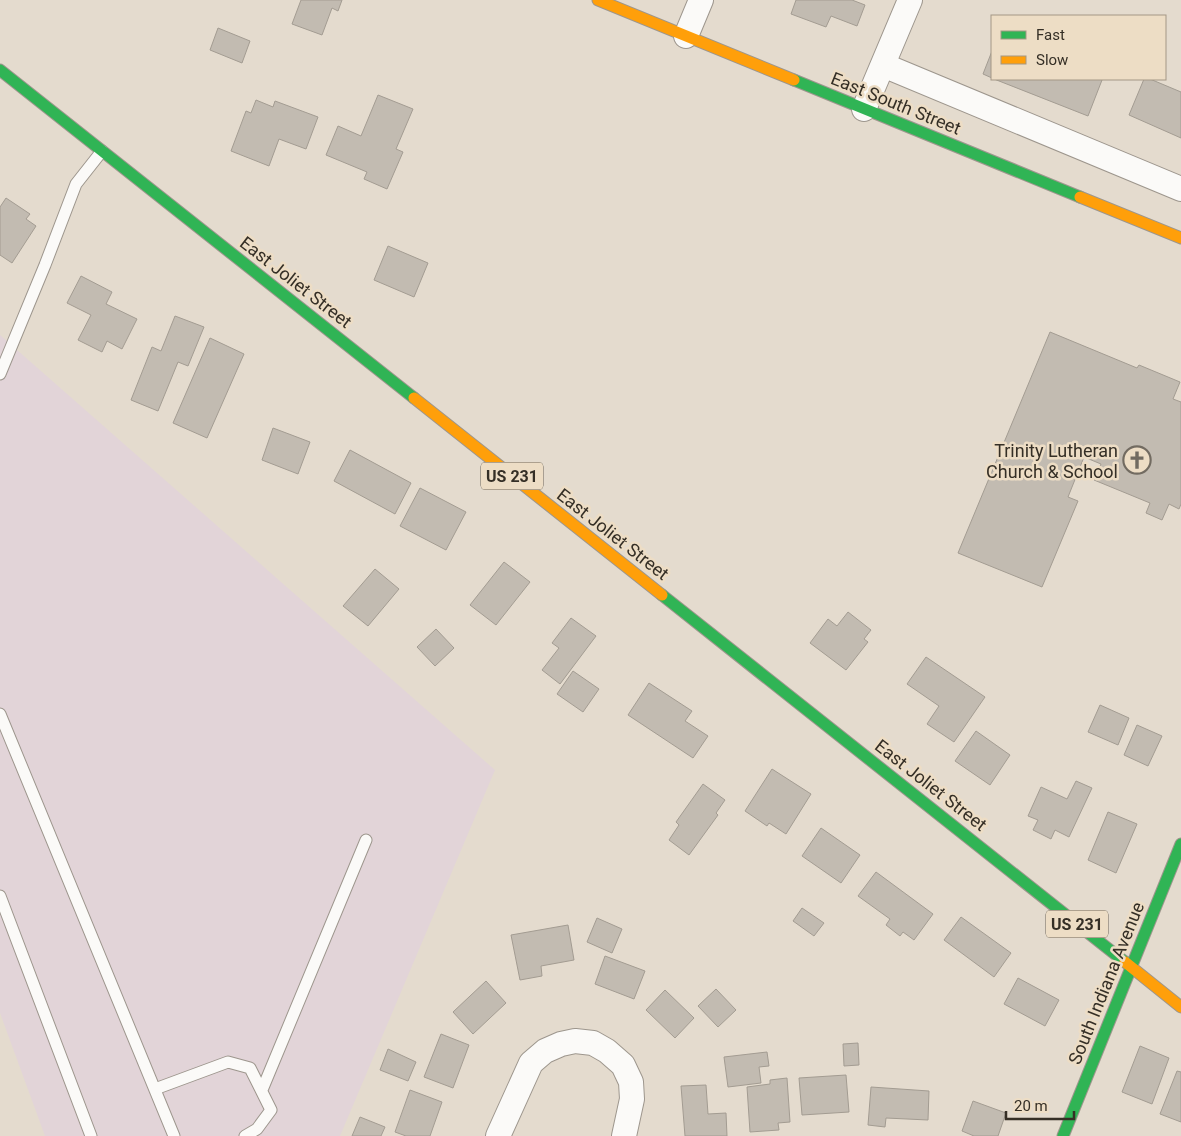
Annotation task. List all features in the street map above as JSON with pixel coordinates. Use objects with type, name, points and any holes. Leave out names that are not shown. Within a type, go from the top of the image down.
[{"type":"main road","name":"East South Street","points":[[598,0],[1181,238]]},
{"type":"main road","name":"East Joliet Street","points":[[0,70],[1181,1007]]},
{"type":"main road","name":"South Indiana Avenue","points":[[1063,1136],[1181,844]]},
{"type":"street","points":[[686,36],[701,0]]},
{"type":"street","points":[[864,109],[910,0]]},
{"type":"street","points":[[883,65],[1181,189]]},
{"type":"street","points":[[498,1136],[531,1064],[545,1051],[561,1044],[575,1041],[593,1043],[608,1051],[623,1066],[631,1082],[632,1099],[624,1136]]},
{"type":"lane","points":[[0,374],[76,184],[102,151]]},
{"type":"lane","points":[[0,714],[174,1136]]},
{"type":"lane","points":[[262,1090],[366,840]]},
{"type":"lane","points":[[0,896],[91,1136]]},
{"type":"lane","points":[[155,1089],[228,1062],[250,1068],[271,1110],[257,1129],[245,1136]]},
{"type":"shaded area","points":[[0,335],[495,770],[340,1136],[45,1136],[0,1013]]},
{"type":"building","points":[[301,0],[342,0],[338,11],[332,8],[322,35],[292,24]]},
{"type":"building","points":[[796,0],[852,0],[865,5],[857,26],[831,16],[826,27],[791,14]]},
{"type":"building","points":[[218,28],[250,41],[242,63],[210,50]]},
{"type":"building","points":[[991,54],[991,78],[983,74]]},
{"type":"building","points":[[997,80],[1102,80],[1088,116]]},
{"type":"building","points":[[1144,80],[1152,80],[1181,92],[1181,138],[1129,115]]},
{"type":"building","points":[[378,95],[413,109],[396,149],[403,152],[387,189],[364,179],[367,172],[326,155],[338,126],[361,136]]},
{"type":"building","points":[[256,100],[273,107],[275,101],[318,117],[306,149],[279,139],[269,166],[231,151],[246,111],[251,113]]},
{"type":"building","points":[[6,198],[30,214],[26,219],[36,226],[12,263],[0,255],[0,207]]},
{"type":"building","points":[[388,246],[428,263],[414,297],[374,280]]},
{"type":"building","points":[[81,276],[112,292],[106,304],[137,319],[122,349],[107,341],[102,352],[78,340],[91,315],[67,303]]},
{"type":"building","points":[[175,316],[204,327],[188,366],[178,362],[158,411],[131,400],[152,347],[161,351]]},
{"type":"building","name":"Trinity Lutheran Church & School","points":[[1050,332],[1137,368],[1139,365],[1180,382],[1173,399],[1181,402],[1181,504],[1179,509],[1169,504],[1162,520],[1146,513],[1150,503],[1094,480],[1101,464],[1084,457],[1068,497],[1078,501],[1042,587],[958,553]]},
{"type":"building","points":[[210,338],[244,354],[207,438],[173,423]]},
{"type":"building","points":[[273,428],[310,442],[298,474],[262,460]]},
{"type":"building","points":[[350,450],[411,483],[395,514],[334,481]]},
{"type":"building","points":[[420,488],[466,512],[446,550],[400,526]]},
{"type":"building","points":[[504,562],[530,582],[496,625],[470,605]]},
{"type":"building","points":[[375,569],[399,589],[368,626],[343,606]]},
{"type":"building","points":[[848,612],[871,630],[864,639],[868,642],[846,670],[810,643],[828,619],[837,626]]},
{"type":"building","points":[[571,618],[596,636],[560,684],[542,670],[559,648],[552,643]]},
{"type":"building","points":[[436,629],[454,648],[435,666],[417,647]]},
{"type":"building","points":[[926,657],[985,697],[954,742],[927,724],[939,706],[907,684]]},
{"type":"building","points":[[573,671],[599,689],[583,712],[557,694]]},
{"type":"building","points":[[649,683],[692,711],[685,721],[708,736],[693,758],[628,715]]},
{"type":"building","points":[[1100,705],[1129,718],[1118,745],[1088,732]]},
{"type":"building","points":[[1137,725],[1162,736],[1148,766],[1124,755]]},
{"type":"building","points":[[976,731],[1010,755],[990,785],[955,761]]},
{"type":"building","points":[[772,769],[811,794],[786,834],[769,823],[767,826],[745,811]]},
{"type":"building","points":[[1076,781],[1092,788],[1069,837],[1055,830],[1051,839],[1033,830],[1038,820],[1028,816],[1041,787],[1067,799]]},
{"type":"building","points":[[703,784],[725,800],[716,813],[718,815],[689,855],[669,840],[679,825],[676,822]]},
{"type":"building","points":[[1108,812],[1137,824],[1116,873],[1088,860]]},
{"type":"building","points":[[821,828],[860,855],[841,883],[802,856]]},
{"type":"building","points":[[876,872],[933,914],[914,940],[903,932],[900,936],[886,925],[890,919],[858,896]]},
{"type":"building","points":[[802,908],[824,923],[814,936],[793,921]]},
{"type":"building","points":[[961,917],[1011,953],[994,977],[944,940]]},
{"type":"building","points":[[597,918],[622,929],[612,953],[587,942]]},
{"type":"building","points":[[568,925],[574,960],[541,966],[542,976],[520,980],[511,935]]},
{"type":"building","points":[[605,956],[645,971],[634,999],[595,984]]},
{"type":"building","points":[[1018,978],[1059,1000],[1045,1026],[1004,1004]]},
{"type":"building","points":[[486,981],[506,1003],[473,1034],[453,1012]]},
{"type":"building","points":[[716,989],[736,1010],[718,1027],[698,1006]]},
{"type":"building","points":[[665,990],[694,1018],[675,1038],[646,1010]]},
{"type":"building","points":[[441,1034],[469,1045],[453,1088],[424,1077]]},
{"type":"building","points":[[858,1043],[859,1065],[844,1066],[843,1044]]},
{"type":"building","points":[[1140,1046],[1169,1058],[1152,1104],[1122,1092]]},
{"type":"building","points":[[388,1049],[416,1062],[408,1081],[380,1070]]},
{"type":"building","points":[[767,1052],[769,1066],[759,1067],[761,1083],[728,1087],[724,1057]]},
{"type":"building","points":[[1177,1071],[1181,1072],[1181,1122],[1160,1114]]},
{"type":"building","points":[[846,1075],[849,1112],[802,1115],[799,1078]]},
{"type":"building","points":[[787,1078],[790,1122],[778,1123],[779,1130],[750,1132],[747,1087],[770,1084],[770,1080]]},
{"type":"building","points":[[706,1085],[708,1114],[726,1113],[727,1136],[685,1136],[681,1086]]},
{"type":"building","points":[[871,1087],[929,1091],[928,1120],[886,1118],[885,1127],[868,1125]]},
{"type":"building","points":[[410,1090],[442,1102],[430,1136],[406,1136],[395,1132]]},
{"type":"building","points":[[973,1101],[1006,1113],[998,1136],[974,1136],[962,1131]]},
{"type":"building","points":[[360,1117],[385,1127],[381,1136],[352,1136]]},
{"type":"traffic: fast","points":[[0,70],[414,398]]},
{"type":"traffic: fast","points":[[794,80],[1080,197]]},
{"type":"traffic: fast","points":[[662,595],[1125,962]]},
{"type":"traffic: fast","points":[[1063,1136],[1181,844]]},
{"type":"traffic: slow","points":[[598,0],[794,80]]},
{"type":"traffic: slow","points":[[1080,197],[1181,238]]},
{"type":"traffic: slow","points":[[414,398],[662,595]]},
{"type":"traffic: slow","points":[[1125,962],[1181,1007]]},
{"type":"place","name":"Trinity Lutheran Church & School","points":[[1137,460]]}]
